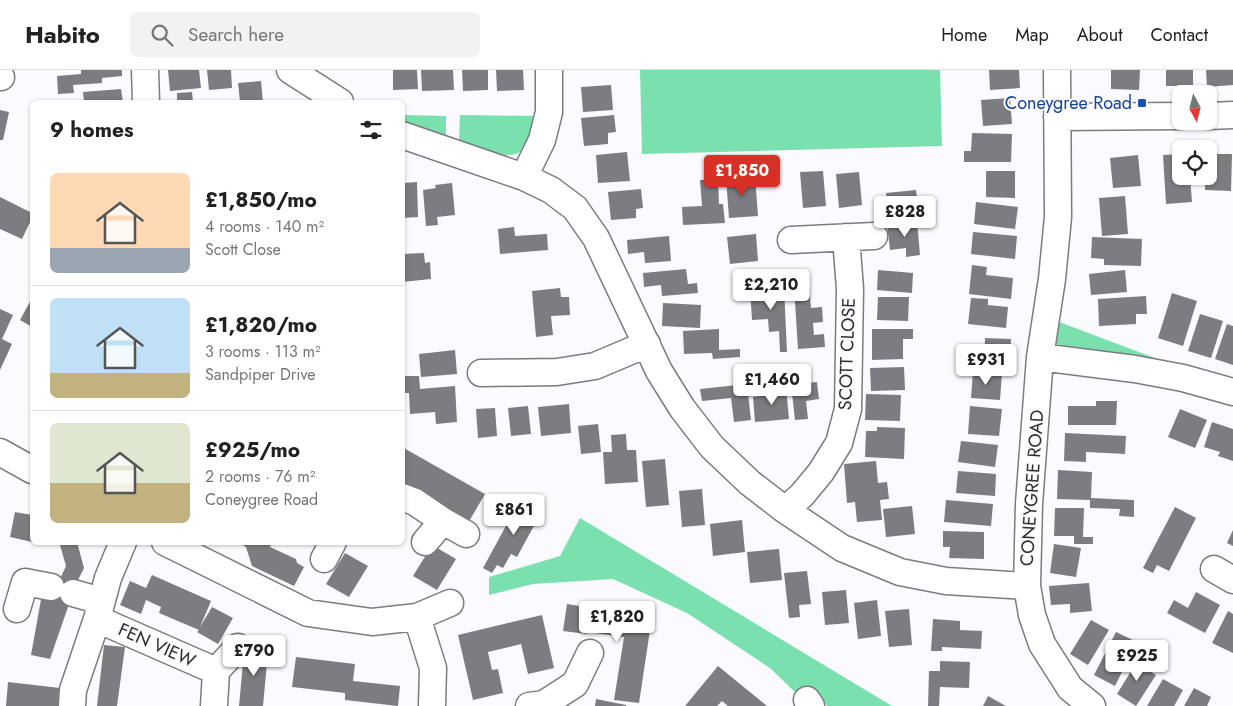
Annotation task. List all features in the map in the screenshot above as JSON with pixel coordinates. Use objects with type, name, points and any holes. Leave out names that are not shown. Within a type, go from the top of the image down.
[{"type":"street","points":[[145,70],[146,100]]},
{"type":"street","points":[[290,70],[337,100]]},
{"type":"street","points":[[524,177],[542,140],[550,112],[549,70]]},
{"type":"street","name":"CONEYGREE ROAD","points":[[1057,70],[1058,217],[1052,279],[1040,357],[1029,504],[1026,586],[1032,615],[1042,644],[1070,688],[1092,706]]},
{"type":"street","points":[[1218,116],[1233,115]]},
{"type":"street","points":[[1057,117],[1172,116]]},
{"type":"street","points":[[405,136],[524,177],[551,190],[575,208],[596,238],[659,370],[682,408],[712,448],[750,484],[785,510],[842,548],[900,572],[946,581],[1026,586]]},
{"type":"street","points":[[791,238],[874,236]]},
{"type":"street","name":"SCOTT CLOSE","points":[[785,510],[802,495],[840,443],[848,409],[850,289],[846,237]]},
{"type":"street","points":[[481,373],[558,372],[595,366],[647,344]]},
{"type":"street","points":[[1040,357],[1135,369],[1183,378],[1233,392]]},
{"type":"street","points":[[0,452],[30,469]]},
{"type":"street","points":[[405,498],[415,502],[466,534]]},
{"type":"street","points":[[425,542],[443,521]]},
{"type":"street","name":"FEN VIEW","points":[[72,706],[73,690],[108,578],[121,545]]},
{"type":"street","points":[[178,545],[199,550],[308,613],[372,622],[417,617],[450,603]]},
{"type":"street","points":[[17,609],[25,582],[62,590],[99,610]]},
{"type":"street","name":"FEN VIEW","points":[[99,610],[216,671]]},
{"type":"street","points":[[417,617],[433,668],[435,706]]},
{"type":"street","name":"FEN VIEW","points":[[214,706],[216,671],[238,647]]},
{"type":"street","points":[[529,706],[544,704],[575,684],[590,653]]},
{"type":"green space","points":[[640,70],[940,70],[942,146],[642,154]]},
{"type":"green space","points":[[405,115],[446,116],[446,137],[418,129],[405,123]]},
{"type":"green space","points":[[460,115],[538,116],[533,136],[524,150],[516,154],[507,155],[497,154],[459,141]]},
{"type":"green space","points":[[1054,320],[1168,363],[1059,347],[1053,341]]},
{"type":"green space","points":[[580,518],[892,706],[827,706],[812,687],[798,695],[770,668],[687,613],[613,579],[533,584],[489,595],[489,577],[560,556]]},
{"type":"building","points":[[81,70],[122,70],[122,76],[102,78],[102,83],[73,85],[74,93],[58,94],[57,76],[81,74]]},
{"type":"building","points":[[168,70],[199,70],[201,88],[170,91]]},
{"type":"building","points":[[207,70],[231,70],[232,88],[209,90]]},
{"type":"building","points":[[393,70],[417,70],[418,89],[393,90]]},
{"type":"building","points":[[421,70],[453,70],[454,90],[422,91]]},
{"type":"building","points":[[462,70],[488,70],[488,90],[463,91]]},
{"type":"building","points":[[496,70],[523,70],[524,90],[497,91]]},
{"type":"building","points":[[989,70],[1019,70],[1020,88],[990,90]]},
{"type":"building","points":[[1111,70],[1140,70],[1139,90],[1111,89]]},
{"type":"building","points":[[1166,70],[1193,70],[1193,85],[1166,86]]},
{"type":"building","points":[[1206,70],[1233,70],[1233,85],[1207,85]]},
{"type":"building","points":[[261,81],[263,100],[240,100],[238,83]]},
{"type":"building","points":[[611,85],[613,110],[583,112],[581,87]]},
{"type":"building","points":[[121,89],[123,100],[84,100],[83,92]]},
{"type":"building","points":[[192,92],[193,100],[177,100],[177,93]]},
{"type":"building","points":[[1010,98],[1012,124],[983,126],[981,100]]},
{"type":"building","points":[[0,110],[9,112],[3,140],[0,140]]},
{"type":"building","points":[[614,115],[616,132],[608,133],[608,144],[584,146],[581,118]]},
{"type":"building","points":[[972,133],[1012,134],[1011,162],[964,162],[964,151],[971,151]]},
{"type":"building","points":[[627,152],[630,181],[598,183],[596,155]]},
{"type":"building","points":[[1172,154],[1172,185],[1191,185],[1192,202],[1166,204],[1163,155]]},
{"type":"building","points":[[1217,154],[1232,154],[1231,191],[1205,190],[1205,185],[1217,185]]},
{"type":"building","points":[[1138,155],[1141,186],[1113,188],[1110,158]]},
{"type":"building","points":[[823,171],[826,206],[803,208],[800,172]]},
{"type":"building","points":[[986,171],[1015,171],[1015,198],[986,197]]},
{"type":"building","points":[[859,172],[862,205],[839,208],[836,174]]},
{"type":"building","points":[[755,176],[758,216],[729,218],[726,178]]},
{"type":"building","points":[[718,179],[719,204],[723,204],[725,223],[683,225],[682,207],[702,206],[700,180]]},
{"type":"building","points":[[417,182],[418,217],[405,218],[405,183]]},
{"type":"building","points":[[452,183],[455,215],[437,217],[438,225],[426,226],[423,190],[436,188],[435,185]]},
{"type":"building","points":[[641,189],[643,208],[636,209],[636,218],[611,220],[608,192]]},
{"type":"building","points":[[916,190],[919,216],[889,219],[886,193]]},
{"type":"building","points":[[1125,196],[1128,234],[1102,236],[1099,198]]},
{"type":"building","points":[[0,197],[30,212],[30,222],[22,239],[0,229]]},
{"type":"building","points":[[976,202],[1018,207],[1015,229],[974,224]]},
{"type":"building","points":[[917,221],[920,255],[906,257],[906,248],[890,250],[887,224]]},
{"type":"building","points":[[514,227],[515,236],[547,234],[548,250],[500,254],[498,229]]},
{"type":"building","points":[[973,232],[1017,236],[1015,259],[971,254]]},
{"type":"building","points":[[756,234],[758,261],[730,264],[727,237]]},
{"type":"building","points":[[669,236],[671,261],[645,263],[644,252],[628,254],[627,240]]},
{"type":"building","points":[[1092,237],[1142,239],[1141,266],[1104,265],[1104,259],[1091,258]]},
{"type":"building","points":[[424,253],[425,263],[430,262],[431,279],[405,282],[405,254]]},
{"type":"building","points":[[972,265],[987,267],[986,275],[1013,278],[1011,299],[969,294]]},
{"type":"building","points":[[686,269],[688,284],[697,283],[698,293],[662,296],[661,285],[644,287],[643,273]]},
{"type":"building","points":[[878,270],[913,273],[912,293],[877,290]]},
{"type":"building","points":[[1125,270],[1127,292],[1091,295],[1089,274]]},
{"type":"building","points":[[809,286],[811,308],[822,307],[823,322],[813,323],[814,335],[824,334],[825,347],[798,349],[794,287]]},
{"type":"building","points":[[784,287],[787,352],[780,352],[779,331],[769,332],[768,319],[752,320],[750,289]]},
{"type":"building","points":[[560,288],[561,297],[569,297],[570,315],[551,316],[553,335],[536,337],[532,291]]},
{"type":"building","points":[[1172,293],[1197,301],[1183,346],[1158,338]]},
{"type":"building","points":[[1146,296],[1147,314],[1136,314],[1136,324],[1099,326],[1098,299]]},
{"type":"building","points":[[878,297],[909,297],[908,321],[877,320]]},
{"type":"building","points":[[971,298],[988,299],[988,305],[1008,307],[1006,328],[968,324]]},
{"type":"building","points":[[30,302],[30,326],[20,320]]},
{"type":"building","points":[[663,303],[701,305],[700,328],[662,326]]},
{"type":"building","points":[[0,309],[13,315],[2,339],[12,344],[0,370]]},
{"type":"building","points":[[1200,314],[1223,321],[1211,358],[1188,351]]},
{"type":"building","points":[[1227,324],[1233,326],[1233,365],[1215,359]]},
{"type":"building","points":[[719,329],[719,350],[740,349],[740,357],[713,359],[712,353],[684,354],[683,331]]},
{"type":"building","points":[[872,329],[913,329],[913,339],[903,339],[903,359],[872,360]]},
{"type":"building","points":[[985,338],[1011,339],[1010,363],[984,362]]},
{"type":"building","points":[[455,350],[457,374],[421,377],[419,354]]},
{"type":"building","points":[[904,367],[905,390],[871,391],[870,368]]},
{"type":"building","points":[[973,371],[1002,373],[1000,400],[971,398]]},
{"type":"building","points":[[405,376],[419,376],[420,389],[455,386],[457,422],[436,424],[435,412],[410,414],[409,393],[405,393]]},
{"type":"building","points":[[817,382],[819,399],[806,401],[808,419],[795,420],[791,384]]},
{"type":"building","points":[[747,384],[751,420],[734,422],[731,398],[702,401],[700,389]]},
{"type":"building","points":[[786,387],[789,419],[755,422],[753,397],[768,395],[768,388]]},
{"type":"building","points":[[866,394],[901,395],[900,421],[865,420]]},
{"type":"building","points":[[1096,401],[1117,401],[1116,425],[1068,425],[1068,406],[1096,406]]},
{"type":"building","points":[[569,404],[571,433],[541,436],[538,407]]},
{"type":"building","points":[[528,406],[531,434],[511,436],[508,408]]},
{"type":"building","points":[[970,406],[1002,409],[999,436],[968,434]]},
{"type":"building","points":[[495,408],[497,436],[478,438],[476,409]]},
{"type":"building","points":[[1180,409],[1207,420],[1195,448],[1168,437]]},
{"type":"building","points":[[1212,422],[1233,429],[1233,461],[1218,456],[1220,452],[1204,447]]},
{"type":"building","points":[[598,424],[601,452],[581,454],[578,426]]},
{"type":"building","points":[[877,427],[905,428],[904,459],[865,457],[866,431],[877,431]]},
{"type":"building","points":[[1065,433],[1126,436],[1125,454],[1086,452],[1086,462],[1064,461]]},
{"type":"building","points":[[626,434],[627,450],[636,450],[638,482],[605,484],[603,452],[612,452],[611,435]]},
{"type":"building","points":[[961,441],[998,445],[995,467],[958,462]]},
{"type":"building","points":[[405,449],[485,494],[468,523],[405,487]]},
{"type":"building","points":[[665,459],[669,505],[646,507],[642,461]]},
{"type":"building","points":[[876,461],[878,483],[887,482],[889,499],[880,500],[882,520],[857,522],[855,502],[847,503],[844,464]]},
{"type":"building","points":[[1058,470],[1092,472],[1091,498],[1134,500],[1134,517],[1119,516],[1120,509],[1090,508],[1090,500],[1057,499]]},
{"type":"building","points":[[958,471],[996,474],[995,496],[956,493]]},
{"type":"building","points":[[702,489],[705,525],[682,527],[679,491]]},
{"type":"building","points":[[520,500],[542,511],[517,557],[511,554],[503,568],[497,565],[492,573],[483,568]]},
{"type":"building","points":[[946,500],[993,504],[991,526],[944,522]]},
{"type":"building","points":[[912,506],[915,534],[886,537],[883,509]]},
{"type":"building","points":[[1175,507],[1196,518],[1169,571],[1157,565],[1153,573],[1143,568]]},
{"type":"building","points":[[1055,508],[1084,508],[1083,537],[1093,537],[1093,544],[1074,544],[1074,536],[1054,536]]},
{"type":"building","points":[[15,512],[30,515],[30,542],[10,537]]},
{"type":"building","points":[[742,520],[745,552],[713,556],[710,524]]},
{"type":"building","points":[[1233,530],[1233,546],[1227,543]]},
{"type":"building","points":[[943,531],[984,532],[984,559],[949,558],[950,547],[943,547]]},
{"type":"building","points":[[1054,544],[1081,548],[1076,577],[1050,573]]},
{"type":"building","points":[[60,545],[78,545],[84,568],[76,584],[50,659],[31,655],[42,594],[60,579],[66,566]]},
{"type":"building","points":[[242,545],[271,545],[270,547],[296,559],[297,563],[304,567],[294,586],[252,566],[246,547]]},
{"type":"building","points":[[432,545],[456,559],[437,590],[413,576]]},
{"type":"building","points":[[779,549],[782,580],[750,583],[747,552]]},
{"type":"building","points":[[345,553],[368,566],[349,597],[326,584]]},
{"type":"building","points":[[807,571],[811,604],[799,605],[800,617],[789,618],[784,573]]},
{"type":"building","points":[[152,575],[211,601],[200,627],[212,607],[233,618],[218,644],[197,632],[199,630],[159,613],[161,607],[146,600],[141,614],[120,605],[130,581],[146,588]]},
{"type":"building","points":[[1089,583],[1092,611],[1070,613],[1070,604],[1051,605],[1049,586]]},
{"type":"building","points":[[846,590],[849,623],[825,625],[822,592]]},
{"type":"building","points":[[1196,592],[1220,605],[1205,633],[1167,613],[1174,600],[1188,608]]},
{"type":"building","points":[[877,600],[881,636],[858,639],[854,603]]},
{"type":"building","points":[[567,604],[652,617],[639,703],[614,700],[624,637],[563,631]]},
{"type":"building","points":[[909,609],[912,645],[889,647],[885,611]]},
{"type":"building","points":[[1228,611],[1233,614],[1233,653],[1212,643]]},
{"type":"building","points":[[542,615],[554,668],[528,674],[521,644],[488,652],[492,670],[498,669],[503,693],[473,700],[458,635]]},
{"type":"building","points":[[933,619],[960,621],[960,630],[982,631],[981,649],[942,647],[942,651],[931,651]]},
{"type":"building","points":[[1091,620],[1109,630],[1088,665],[1070,654]]},
{"type":"building","points":[[1116,632],[1137,642],[1115,686],[1094,675]]},
{"type":"building","points":[[261,640],[269,641],[263,706],[239,706],[244,652],[260,653]]},
{"type":"building","points":[[104,645],[125,647],[117,706],[97,706]]},
{"type":"building","points":[[1141,655],[1151,662],[1147,669],[1156,675],[1136,706],[1117,694]]},
{"type":"building","points":[[296,657],[355,664],[353,681],[400,686],[398,706],[345,700],[345,693],[292,687]]},
{"type":"building","points":[[940,661],[970,662],[969,688],[940,687],[939,706],[928,706],[929,671],[940,671]]},
{"type":"building","points":[[718,666],[767,706],[728,706],[722,701],[717,706],[685,706]]},
{"type":"building","points":[[1163,679],[1183,690],[1174,706],[1147,706]]},
{"type":"building","points":[[8,682],[60,688],[58,706],[6,706]]},
{"type":"building","points":[[1194,688],[1211,697],[1207,706],[1184,706]]},
{"type":"building","points":[[988,696],[1006,706],[983,706]]},
{"type":"building","points":[[596,699],[626,705],[626,706],[595,706]]},
{"type":"place","name":"Coneygree Road","points":[[1142,103]]}]
